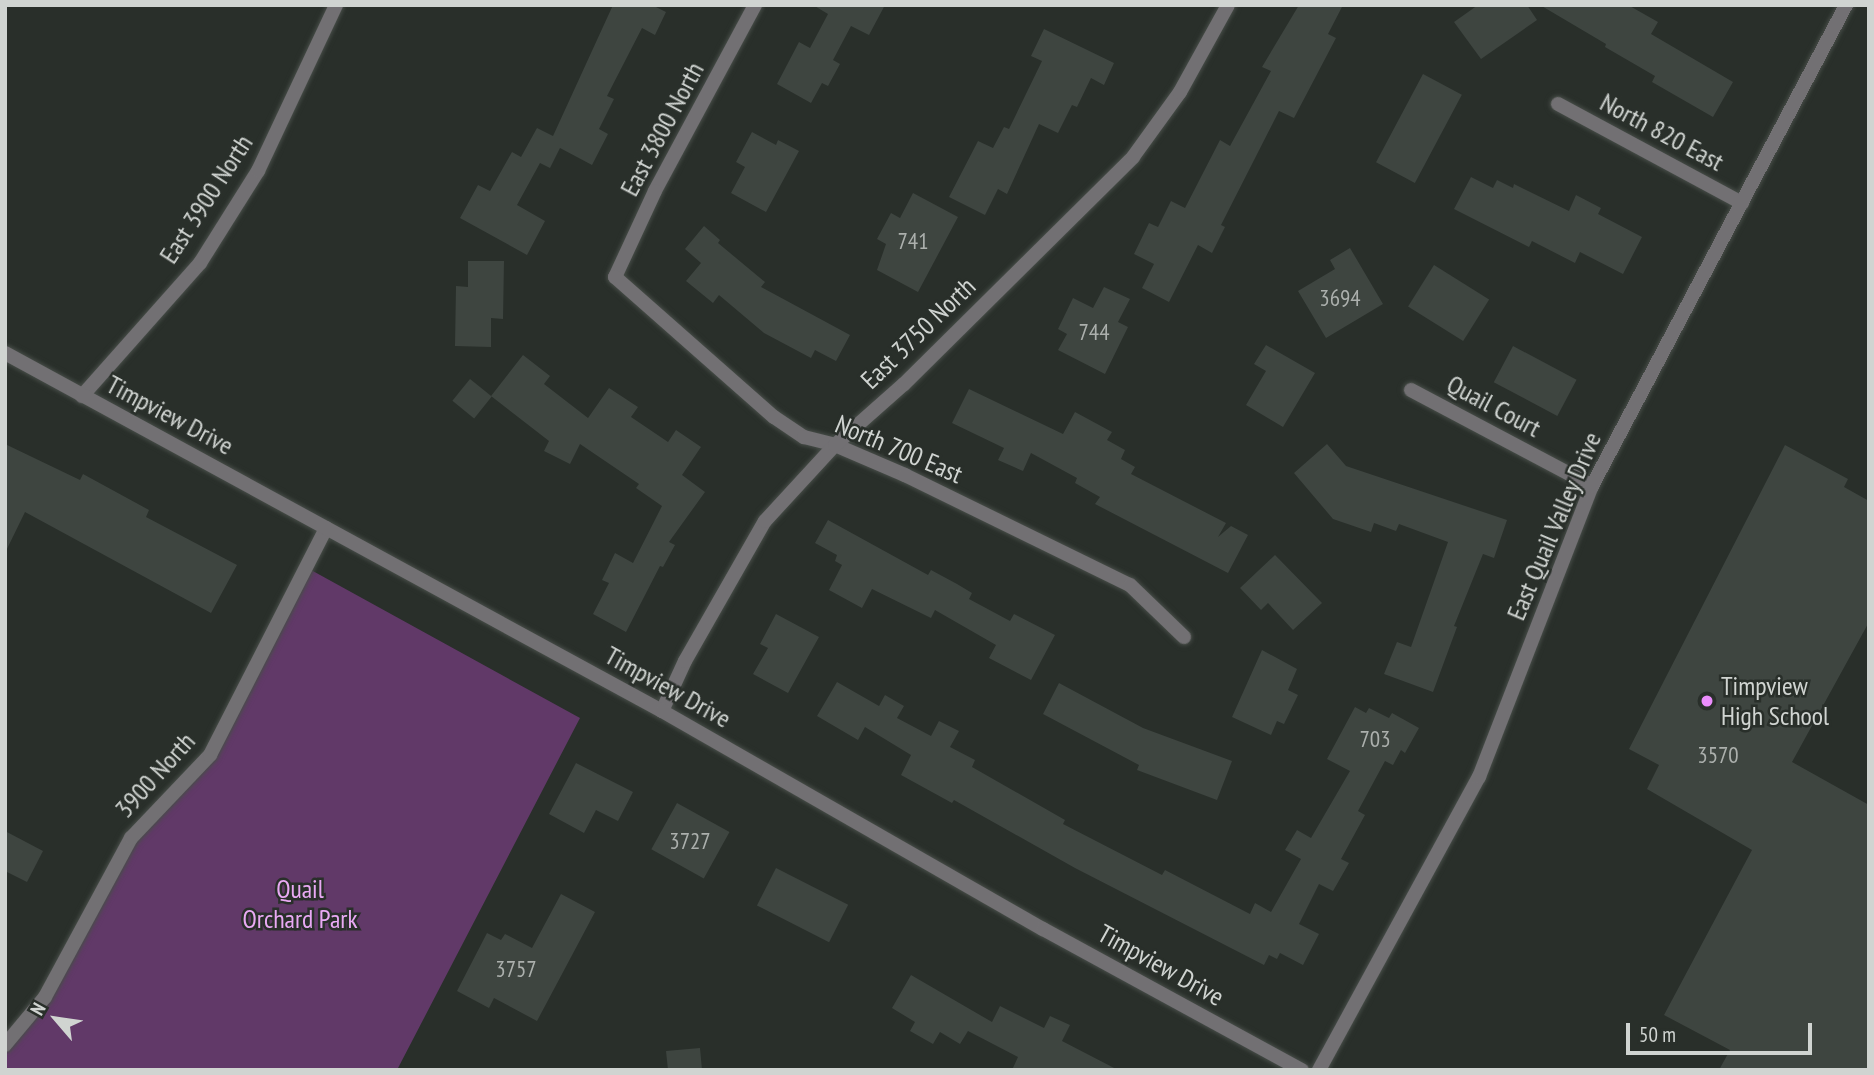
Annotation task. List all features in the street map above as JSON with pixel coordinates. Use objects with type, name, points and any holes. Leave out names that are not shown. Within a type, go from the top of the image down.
[{"type":"street","name":"East 3900 North","points":[[82,396],[200,263],[258,171],[336,5]]},
{"type":"street","name":"East 3800 North","points":[[615,277],[655,191],[755,5]]},
{"type":"street","name":"East 3750 North","points":[[662,711],[685,661],[765,522],[835,445],[904,384],[1133,157],[1180,92],[1228,5]]},
{"type":"street","name":"East Quail Valley Drive","points":[[1319,1070],[1479,777],[1592,486],[1846,5]]},
{"type":"street","name":"North 820 East","points":[[1558,104],[1742,203]]},
{"type":"street","name":"North 700 East","points":[[615,277],[775,417],[804,437],[835,445],[1130,585],[1184,637]]},
{"type":"street","name":"Timpview Drive","points":[[5,353],[662,711],[1031,922],[1303,1070]]},
{"type":"street","name":"Quail Court","points":[[1411,390],[1592,486]]},
{"type":"street","name":"3900 North","points":[[5,1045],[45,997],[131,838],[210,755],[326,528]]},
{"type":"green space","name":"Quail Orchard Park","points":[[311,570],[580,718],[397,1070],[5,1070],[5,1053],[49,1000],[136,842],[216,757]]},
{"type":"building","points":[[613,5],[652,5],[666,12],[655,35],[642,28],[607,96],[614,99],[599,129],[608,134],[592,165],[560,148],[550,168],[540,163],[517,205],[545,221],[527,255],[460,218],[478,185],[490,191],[512,152],[521,157],[537,128],[553,136]]},
{"type":"building","points":[[813,5],[885,5],[869,35],[851,26],[833,60],[840,64],[828,86],[822,83],[811,103],[777,84],[799,42],[810,48],[828,14]]},
{"type":"building","points":[[1299,5],[1343,5],[1328,34],[1336,38],[1294,118],[1279,111],[1221,225],[1225,227],[1212,253],[1198,245],[1169,302],[1142,288],[1154,264],[1134,254],[1149,223],[1158,227],[1171,201],[1185,208],[1220,140],[1230,146],[1271,71],[1262,67]]},
{"type":"building","points":[[1478,5],[1527,5],[1537,20],[1481,59],[1454,22]]},
{"type":"building","points":[[1540,5],[1628,5],[1658,22],[1651,34],[1733,82],[1713,117],[1652,82],[1655,76]]},
{"type":"building","points":[[1044,29],[1114,63],[1104,85],[1091,78],[1077,107],[1072,105],[1058,133],[1039,124],[1007,194],[998,189],[985,215],[949,197],[978,141],[993,148],[1004,127],[1009,129],[1042,61],[1031,56]]},
{"type":"building","points":[[1423,74],[1462,95],[1415,183],[1376,162]]},
{"type":"building","points":[[752,132],[776,145],[778,140],[799,151],[766,212],[731,193],[745,167],[736,162]]},
{"type":"building","points":[[1471,177],[1493,188],[1497,180],[1513,188],[1514,184],[1569,211],[1576,195],[1601,208],[1598,214],[1642,237],[1623,274],[1580,252],[1575,263],[1532,241],[1529,247],[1454,209]]},
{"type":"building","points":[[913,193],[958,217],[918,292],[877,270],[886,244],[877,239],[891,213],[900,218]]},
{"type":"building","points":[[704,226],[720,240],[718,243],[765,282],[761,287],[850,335],[836,361],[815,350],[811,358],[764,333],[719,295],[713,303],[686,281],[701,263],[685,249]]},
{"type":"building","points":[[1350,248],[1383,304],[1326,338],[1298,291],[1335,269],[1330,260]]},
{"type":"building","points":[[468,261],[504,261],[503,319],[491,318],[491,347],[455,346],[456,286],[468,287]]},
{"type":"building","points":[[1434,265],[1489,299],[1463,341],[1408,307]]},
{"type":"building","points":[[1104,287],[1130,299],[1118,322],[1128,327],[1105,374],[1058,350],[1067,334],[1058,329],[1073,298],[1093,308]]},
{"type":"building","points":[[1266,345],[1315,373],[1283,427],[1246,405],[1266,371],[1254,364]]},
{"type":"building","points":[[1513,346],[1577,380],[1557,416],[1494,382]]},
{"type":"building","points":[[523,355],[550,376],[544,384],[588,418],[609,388],[638,407],[631,417],[668,442],[676,430],[701,447],[682,475],[705,492],[669,542],[675,545],[663,567],[660,566],[626,632],[593,614],[609,583],[602,580],[615,553],[633,563],[662,506],[636,488],[639,484],[580,444],[570,464],[544,451],[549,441],[491,396]]},
{"type":"building","points":[[470,379],[492,397],[474,418],[452,401]]},
{"type":"building","points":[[969,389],[1063,434],[1075,412],[1112,432],[1107,440],[1125,450],[1121,459],[1135,467],[1131,474],[1226,523],[1218,537],[1231,526],[1248,535],[1228,573],[1095,504],[1100,497],[1075,483],[1077,478],[1031,453],[1023,471],[998,460],[1004,448],[952,423]]},
{"type":"building","points":[[5,444],[80,480],[83,474],[149,510],[146,517],[237,565],[211,613],[25,512],[5,553]]},
{"type":"building","points":[[1327,444],[1346,466],[1507,520],[1494,558],[1483,554],[1454,626],[1457,627],[1433,692],[1384,674],[1397,642],[1411,647],[1448,542],[1399,524],[1396,531],[1374,523],[1371,532],[1333,519],[1294,473]]},
{"type":"building","name":"Timpview High School","points":[[1785,445],[1848,479],[1844,487],[1869,501],[1869,622],[1792,762],[1869,805],[1869,1070],[1719,1070],[1730,1050],[1664,1015],[1752,850],[1647,789],[1659,765],[1629,749]]},
{"type":"building","points":[[828,520],[928,575],[931,570],[957,584],[972,593],[969,599],[1010,621],[1014,614],[1055,635],[1031,680],[989,658],[996,645],[935,610],[931,618],[872,589],[862,608],[829,590],[842,565],[835,561],[837,555],[815,543]]},
{"type":"building","points":[[1275,555],[1322,603],[1293,630],[1268,603],[1261,610],[1240,588]]},
{"type":"building","points":[[776,614],[819,637],[788,693],[753,674],[768,648],[760,644]]},
{"type":"building","points":[[1262,650],[1297,669],[1288,690],[1298,695],[1284,724],[1277,721],[1271,735],[1232,717]]},
{"type":"building","points":[[837,682],[879,706],[885,695],[904,706],[897,718],[931,736],[939,721],[959,731],[950,747],[975,760],[972,767],[1065,820],[1063,824],[1162,875],[1165,870],[1250,914],[1255,903],[1271,912],[1301,859],[1285,850],[1297,830],[1311,838],[1350,771],[1327,759],[1355,707],[1366,713],[1369,708],[1389,718],[1392,713],[1419,728],[1405,753],[1401,750],[1393,765],[1385,761],[1358,811],[1365,815],[1341,859],[1349,863],[1333,891],[1319,884],[1299,924],[1319,934],[1303,965],[1280,953],[1277,959],[1269,955],[1264,965],[1075,868],[954,800],[952,803],[901,775],[911,755],[865,727],[858,740],[817,716]]},
{"type":"building","points":[[1059,683],[1143,728],[1232,761],[1217,800],[1137,770],[1139,765],[1043,714]]},
{"type":"building","points":[[576,763],[633,792],[618,821],[596,810],[584,833],[549,814]]},
{"type":"building","points":[[677,803],[729,832],[704,878],[651,849]]},
{"type":"building","points":[[5,831],[43,851],[27,882],[5,871]]},
{"type":"building","points":[[776,868],[848,905],[829,942],[757,905]]},
{"type":"building","points":[[561,894],[595,912],[537,1021],[494,998],[489,1008],[457,991],[487,933],[501,940],[505,934],[532,948]]},
{"type":"building","points":[[911,975],[992,1022],[1000,1006],[1044,1028],[1050,1016],[1070,1025],[1062,1041],[1118,1070],[1012,1070],[1018,1057],[968,1031],[960,1044],[940,1032],[933,1044],[910,1031],[915,1022],[892,1008]]},
{"type":"building","points":[[700,1048],[702,1070],[668,1070],[666,1051]]},
{"type":"place","name":"Timpview High School","points":[[1707,701]]}]
